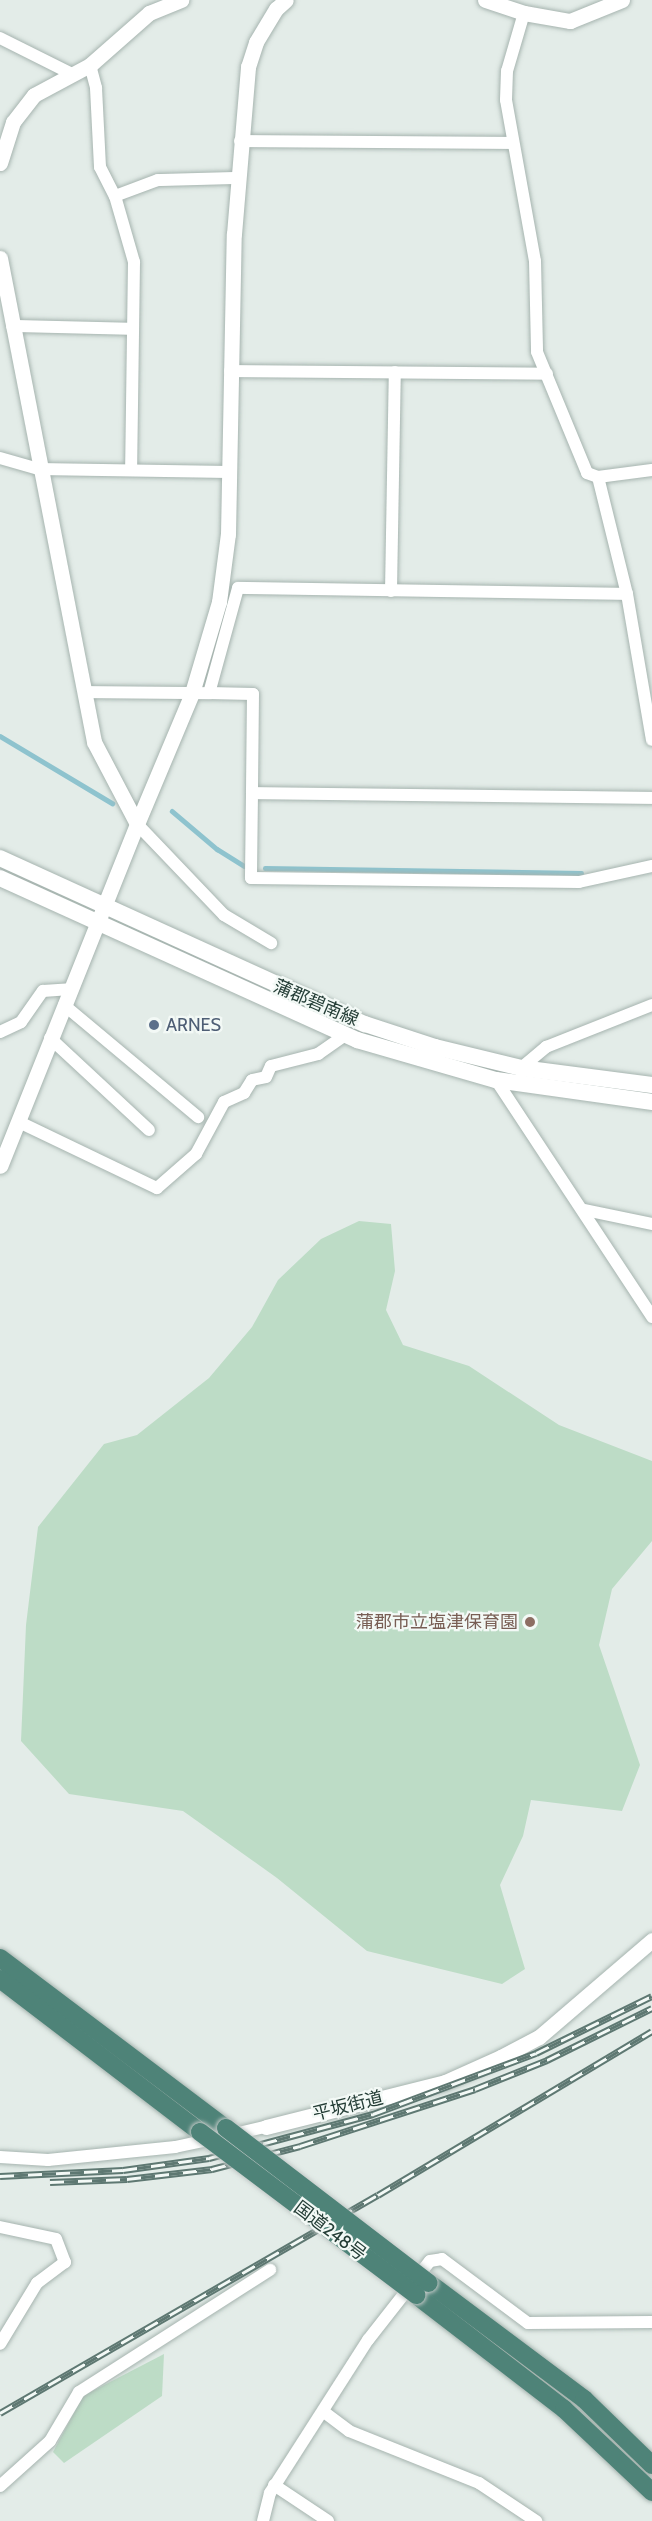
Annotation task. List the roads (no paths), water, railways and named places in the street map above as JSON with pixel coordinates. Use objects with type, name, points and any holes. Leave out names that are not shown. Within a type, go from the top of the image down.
[{"type":"highway","name":"国道248号","points":[[0,1958],[226,2128],[564,2409],[652,2492]]},
{"type":"highway","name":"国道248号","points":[[0,1979],[200,2132],[422,2289],[584,2399],[652,2465]]},
{"type":"main road","name":"蒲郡碧南線","points":[[0,858],[365,1024],[521,1068],[652,1085]]},
{"type":"main road","name":"蒲郡碧南線","points":[[0,878],[345,1035],[496,1080],[652,1102]]},
{"type":"street","points":[[0,163],[13,122],[34,95],[90,64],[149,13],[181,0]]},
{"type":"street","points":[[0,1166],[50,1038],[99,924],[137,824],[192,693],[222,586],[228,534],[230,371],[237,178],[248,67],[256,42],[276,9],[286,0]]},
{"type":"street","points":[[485,0],[524,13],[570,21],[622,0]]},
{"type":"street","points":[[524,13],[507,71],[506,100],[535,261],[537,352],[587,472],[598,477],[652,470]]},
{"type":"street","points":[[0,38],[70,74]]},
{"type":"street","points":[[90,64],[96,88],[98,157],[115,196],[134,262],[131,470]]},
{"type":"street","points":[[240,141],[513,143]]},
{"type":"street","points":[[115,196],[158,180],[237,178]]},
{"type":"street","points":[[0,258],[38,469],[84,693],[102,762],[137,824],[224,915],[271,943]]},
{"type":"street","points":[[12,326],[133,329]]},
{"type":"street","points":[[230,371],[547,374]]},
{"type":"street","points":[[391,591],[395,372]]},
{"type":"street","points":[[0,458],[38,469],[229,472]]},
{"type":"street","points":[[598,477],[627,594],[652,740]]},
{"type":"street","points":[[209,693],[238,588],[627,594]]},
{"type":"street","points":[[84,693],[253,694],[251,878],[579,882],[652,866]]},
{"type":"street","points":[[252,793],[652,798]]},
{"type":"street","points":[[0,1032],[21,1022],[43,991],[70,989]]},
{"type":"street","points":[[64,1005],[198,1117]]},
{"type":"street","points":[[521,1068],[546,1047],[652,1005]]},
{"type":"street","points":[[19,1122],[157,1188],[196,1154],[224,1102],[244,1093],[252,1080],[266,1077],[272,1066],[318,1054],[345,1035]]},
{"type":"street","points":[[50,1038],[149,1130]]},
{"type":"street","points":[[496,1080],[585,1210],[652,1317]]},
{"type":"street","points":[[585,1210],[652,1224]]},
{"type":"street","name":"平坂街道","points":[[0,2157],[48,2160],[175,2147],[266,2127],[445,2082],[501,2057],[538,2037],[652,1940]]},
{"type":"street","points":[[0,2227],[56,2239],[65,2262],[37,2283],[0,2344]]},
{"type":"street","points":[[263,2521],[274,2485],[324,2412],[368,2340],[430,2261],[442,2259],[528,2323],[652,2322]]},
{"type":"street","points":[[0,2486],[50,2441],[79,2392],[270,2270]]},
{"type":"street","points":[[324,2412],[349,2431],[479,2483],[536,2521]]},
{"type":"street","points":[[274,2485],[328,2521]]},
{"type":"waterway","points":[[0,736],[112,803]]},
{"type":"waterway","points":[[172,811],[217,849],[244,866]]},
{"type":"waterway","points":[[265,868],[581,873]]},
{"type":"railway","points":[[0,2176],[123,2170],[209,2158],[373,2114],[536,2053],[652,1996]]},
{"type":"railway","points":[[50,2182],[127,2179],[212,2169],[300,2146],[475,2089],[547,2060],[652,2008]]},
{"type":"railway","points":[[0,2413],[378,2195],[652,2031]]},
{"type":"place","name":"ARNES","points":[[154,1025]]},
{"type":"place","name":"蒲郡市立塩津保育園","points":[[530,1622]]}]
